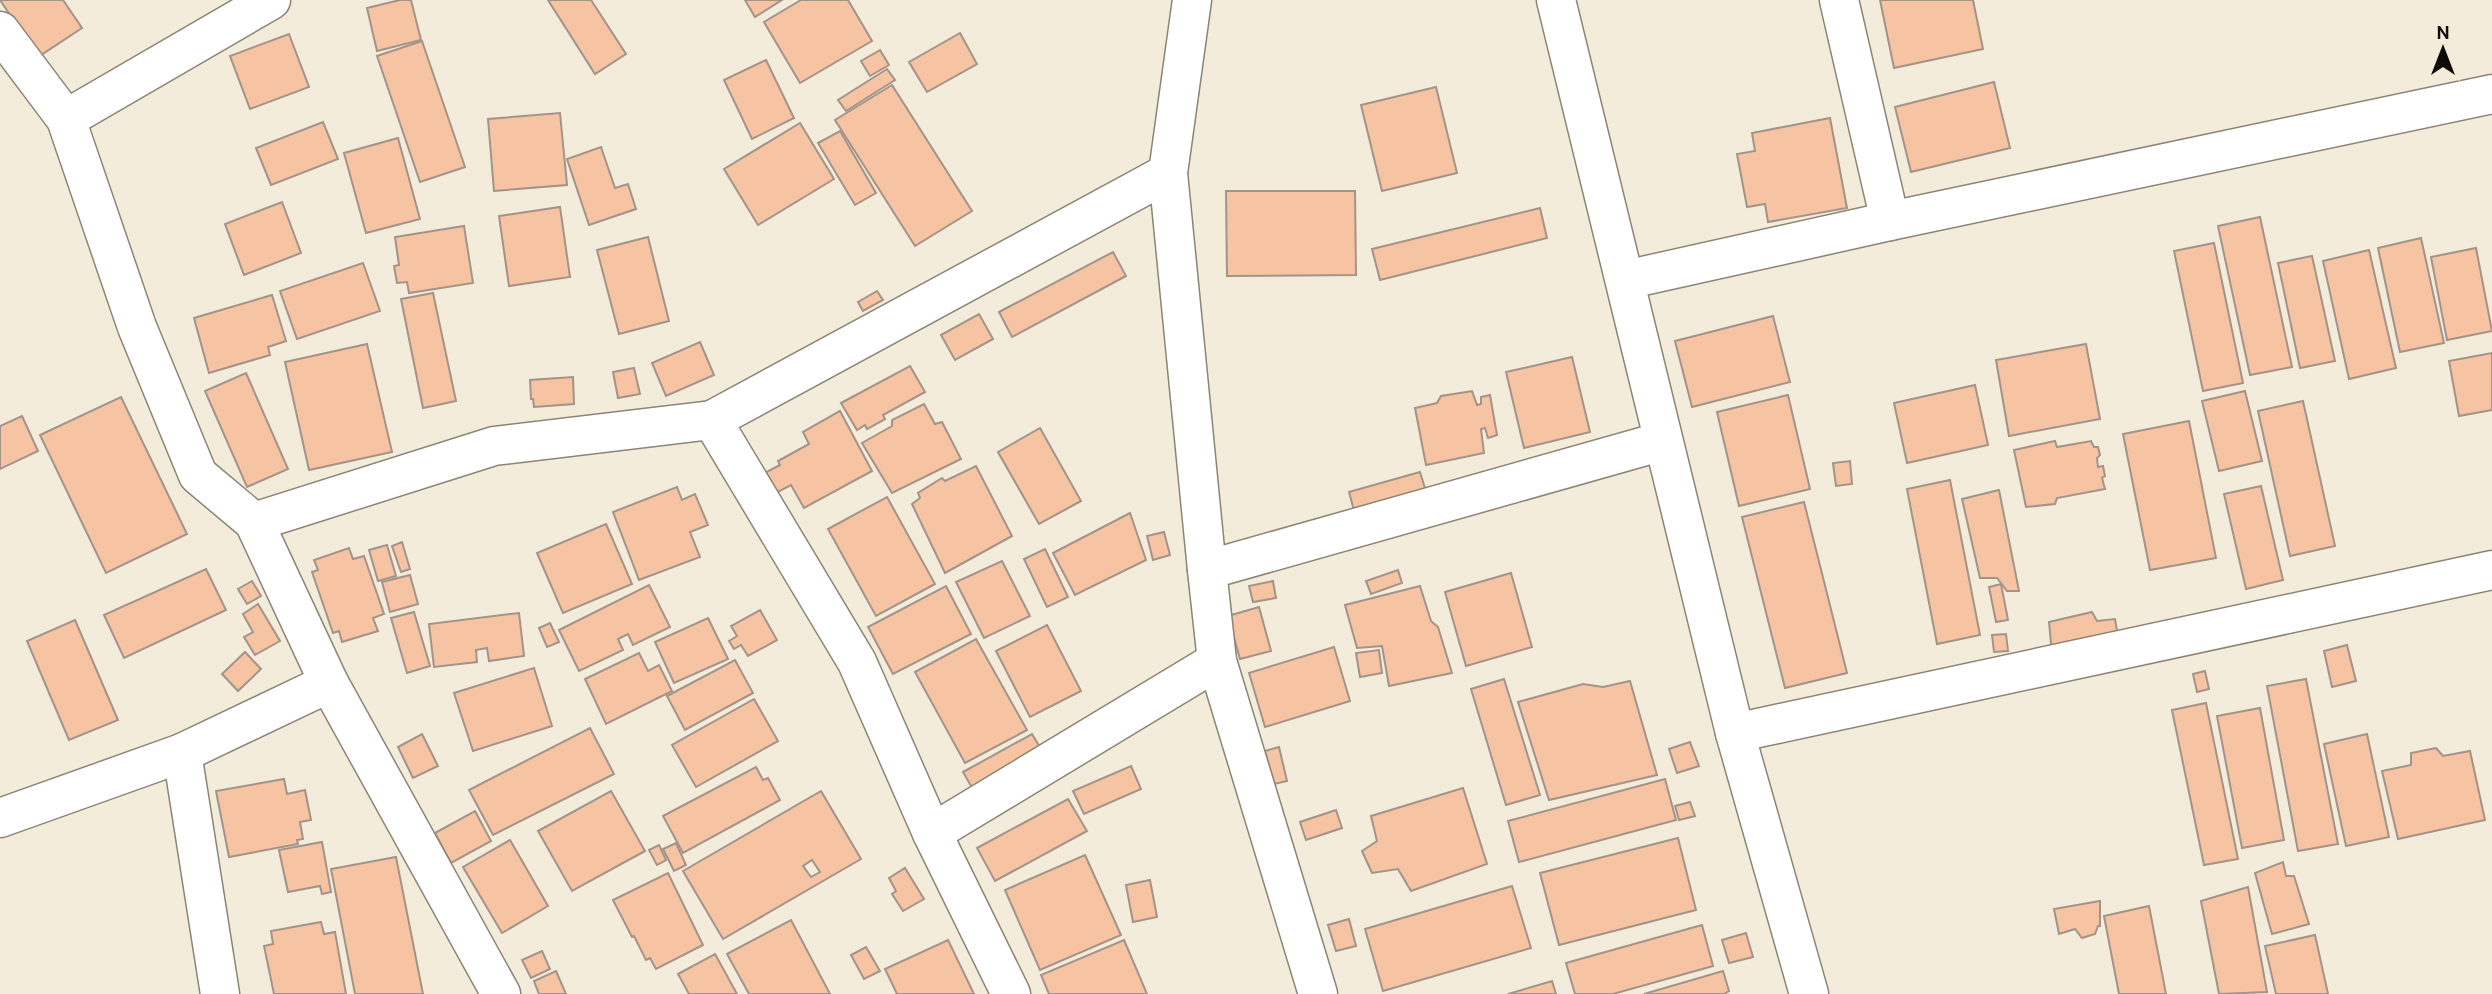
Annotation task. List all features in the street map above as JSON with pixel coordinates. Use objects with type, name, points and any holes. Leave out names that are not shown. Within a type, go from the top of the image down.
[{"type":"street","points":[[66,119],[271,0]]},
{"type":"street","points":[[1192,0],[1168,173],[1217,661],[1318,994]]},
{"type":"street","points":[[1556,0],[1735,733],[1809,994]]},
{"type":"street","points":[[1839,0],[1890,221]]},
{"type":"street","points":[[0,31],[66,119],[136,327],[198,475],[254,522],[329,683],[501,994]]},
{"type":"street","points":[[1625,280],[1890,221],[2492,94]]},
{"type":"street","points":[[254,522],[494,446],[712,420],[1168,173]]},
{"type":"street","points":[[712,420],[857,662],[932,832],[1011,994]]},
{"type":"street","points":[[1207,570],[1663,441]]},
{"type":"street","points":[[1735,733],[2492,570]]},
{"type":"street","points":[[932,832],[1217,661]]},
{"type":"street","points":[[0,818],[182,753],[329,683]]},
{"type":"street","points":[[182,753],[220,994]]},
{"type":"building","points":[[0,0],[63,0],[82,28],[38,57]]},
{"type":"building","points":[[411,0],[421,40],[377,51],[367,8]]},
{"type":"building","points":[[548,0],[591,0],[626,54],[595,74]]},
{"type":"building","points":[[745,0],[782,0],[755,17]]},
{"type":"building","points":[[801,0],[848,0],[872,41],[800,83],[764,22]]},
{"type":"building","points":[[1880,0],[1973,0],[1983,49],[1894,68]]},
{"type":"building","points":[[960,33],[977,64],[927,92],[909,62]]},
{"type":"building","points":[[289,34],[309,87],[250,109],[230,56]]},
{"type":"building","points":[[422,41],[465,167],[420,182],[377,56]]},
{"type":"building","points":[[880,50],[889,65],[870,76],[861,61]]},
{"type":"building","points":[[766,60],[794,118],[752,139],[724,80]]},
{"type":"building","points":[[887,69],[895,80],[846,111],[838,100]]},
{"type":"building","points":[[1994,82],[2010,148],[1911,172],[1895,107]]},
{"type":"building","points":[[892,85],[972,211],[915,246],[835,120]]},
{"type":"building","points":[[1436,87],[1457,173],[1382,191],[1361,105]]},
{"type":"building","points":[[560,113],[567,185],[494,191],[488,119]]},
{"type":"building","points":[[1830,118],[1847,208],[1768,222],[1765,204],[1747,207],[1737,154],[1755,151],[1752,133]]},
{"type":"building","points":[[323,122],[338,159],[271,185],[256,148]]},
{"type":"building","points":[[800,123],[834,179],[758,225],[724,169]]},
{"type":"building","points":[[840,131],[876,193],[855,205],[818,143]]},
{"type":"building","points":[[398,138],[420,219],[366,233],[344,153]]},
{"type":"building","points":[[601,147],[615,188],[628,184],[636,209],[589,225],[567,159]]},
{"type":"building","points":[[1226,191],[1355,191],[1356,275],[1227,276]]},
{"type":"building","points":[[282,202],[301,253],[244,275],[225,224]]},
{"type":"building","points":[[560,207],[570,277],[509,286],[499,216]]},
{"type":"building","points":[[1540,208],[1547,238],[1380,280],[1372,249]]},
{"type":"building","points":[[2260,217],[2292,367],[2250,375],[2218,226]]},
{"type":"building","points":[[464,226],[473,283],[409,293],[407,282],[397,283],[394,266],[399,265],[395,237]]},
{"type":"building","points":[[648,237],[669,321],[619,334],[597,250]]},
{"type":"building","points":[[2421,238],[2444,343],[2400,352],[2378,248]]},
{"type":"building","points":[[2214,243],[2243,383],[2203,391],[2174,251]]},
{"type":"building","points":[[2476,248],[2492,331],[2447,340],[2431,257]]},
{"type":"building","points":[[2369,250],[2396,368],[2349,379],[2323,261]]},
{"type":"building","points":[[1113,252],[1126,276],[1012,337],[999,312]]},
{"type":"building","points":[[2312,256],[2335,361],[2300,368],[2278,263]]},
{"type":"building","points":[[363,263],[380,311],[297,339],[280,291]]},
{"type":"building","points":[[877,291],[883,300],[863,311],[858,302]]},
{"type":"building","points":[[433,293],[456,401],[423,408],[401,299]]},
{"type":"building","points":[[272,295],[286,341],[268,347],[270,355],[209,373],[194,318]]},
{"type":"building","points":[[979,314],[993,339],[955,360],[941,335]]},
{"type":"building","points":[[1773,316],[1790,382],[1692,407],[1675,341]]},
{"type":"building","points":[[700,342],[714,375],[666,396],[652,363]]},
{"type":"building","points":[[367,344],[392,452],[309,470],[285,362]]},
{"type":"building","points":[[2086,344],[2100,419],[2009,436],[1996,360]]},
{"type":"building","points":[[2492,353],[2492,410],[2459,416],[2449,361]]},
{"type":"building","points":[[1572,357],[1590,432],[1524,448],[1506,372]]},
{"type":"building","points":[[910,366],[925,392],[883,415],[885,419],[867,429],[865,425],[857,430],[841,403]]},
{"type":"building","points":[[634,368],[640,394],[618,398],[613,372]]},
{"type":"building","points":[[246,373],[288,469],[247,487],[205,391]]},
{"type":"building","points":[[573,377],[574,404],[534,407],[530,380]]},
{"type":"building","points":[[1975,385],[1988,445],[1907,463],[1894,403]]},
{"type":"building","points":[[1472,391],[1477,405],[1481,404],[1481,397],[1490,395],[1497,435],[1488,438],[1485,428],[1481,429],[1484,453],[1426,465],[1415,408],[1437,403],[1441,396]]},
{"type":"building","points":[[2245,391],[2262,461],[2219,471],[2202,401]]},
{"type":"building","points":[[1788,395],[1810,489],[1739,506],[1717,412]]},
{"type":"building","points":[[121,397],[187,534],[106,573],[40,435]]},
{"type":"building","points":[[2303,401],[2335,546],[2290,556],[2258,411]]},
{"type":"building","points":[[924,404],[935,424],[942,422],[961,459],[892,493],[862,443],[892,426],[892,420]]},
{"type":"building","points":[[840,411],[872,471],[804,508],[791,485],[772,495],[761,475],[780,465],[778,461],[809,444],[803,432]]},
{"type":"building","points":[[22,416],[38,451],[0,469],[0,426]]},
{"type":"building","points":[[2189,421],[2216,558],[2150,570],[2123,434]]},
{"type":"building","points":[[1040,428],[1081,501],[1039,524],[998,452]]},
{"type":"building","points":[[2055,441],[2057,447],[2091,441],[2094,447],[2098,447],[2098,467],[2103,466],[2105,489],[2057,498],[2055,504],[2026,507],[2014,450]]},
{"type":"building","points":[[1850,461],[1852,484],[1836,486],[1833,463]]},
{"type":"building","points":[[976,466],[1012,536],[945,573],[912,504],[920,498],[918,493],[942,478],[945,481]]},
{"type":"building","points":[[1420,472],[1428,498],[1356,518],[1349,492]]},
{"type":"building","points":[[1950,480],[1980,635],[1937,644],[1907,489]]},
{"type":"building","points":[[2261,486],[2283,580],[2246,589],[2224,494]]},
{"type":"building","points":[[677,487],[682,500],[695,494],[708,525],[690,532],[700,557],[639,580],[613,512]]},
{"type":"building","points":[[1999,490],[2019,591],[2007,591],[1997,578],[1980,578],[1962,499]]},
{"type":"building","points":[[887,497],[935,584],[876,616],[828,529]]},
{"type":"building","points":[[1804,502],[1847,673],[1785,688],[1742,517]]},
{"type":"building","points":[[1130,513],[1146,560],[1075,595],[1053,553]]},
{"type":"building","points":[[606,524],[632,584],[563,613],[537,553]]},
{"type":"building","points":[[1164,532],[1170,555],[1153,560],[1147,536]]},
{"type":"building","points":[[402,542],[410,569],[401,572],[392,546]]},
{"type":"building","points":[[387,545],[396,576],[378,581],[369,550]]},
{"type":"building","points":[[349,548],[353,559],[364,556],[384,614],[373,618],[378,631],[342,642],[339,631],[333,633],[312,572],[318,570],[314,560]]},
{"type":"building","points":[[1045,549],[1068,597],[1047,607],[1024,559]]},
{"type":"building","points":[[1002,561],[1030,616],[984,638],[956,582]]},
{"type":"building","points":[[206,569],[226,610],[124,658],[104,615]]},
{"type":"building","points":[[1398,570],[1402,583],[1371,594],[1366,581]]},
{"type":"building","points":[[1511,573],[1532,647],[1466,666],[1445,592]]},
{"type":"building","points":[[410,575],[418,604],[390,612],[382,582]]},
{"type":"building","points":[[252,581],[261,596],[247,604],[238,589]]},
{"type":"building","points":[[1273,581],[1276,598],[1253,602],[1249,586]]},
{"type":"building","points":[[2001,584],[2008,620],[1996,622],[1989,587]]},
{"type":"building","points":[[649,585],[670,627],[633,645],[628,634],[618,639],[623,650],[579,671],[559,630]]},
{"type":"building","points":[[946,586],[971,634],[893,674],[868,627]]},
{"type":"building","points":[[1420,586],[1431,621],[1438,627],[1452,673],[1389,686],[1382,646],[1357,648],[1345,605]]},
{"type":"building","points":[[258,604],[280,641],[255,655],[244,637],[253,632],[243,614]]},
{"type":"building","points":[[1259,607],[1271,651],[1240,659],[1228,616]]},
{"type":"building","points":[[760,610],[777,640],[748,656],[741,645],[734,649],[729,641],[737,636],[731,626]]},
{"type":"building","points":[[414,612],[430,666],[407,673],[391,618]]},
{"type":"building","points":[[2092,612],[2097,621],[2115,619],[2119,642],[2052,654],[2049,622]]},
{"type":"building","points":[[519,613],[524,656],[489,661],[487,648],[476,650],[477,662],[434,667],[429,624]]},
{"type":"building","points":[[708,618],[728,659],[674,683],[655,642]]},
{"type":"building","points":[[75,620],[118,720],[69,740],[27,641]]},
{"type":"building","points":[[550,623],[559,642],[547,647],[539,628]]},
{"type":"building","points":[[1047,625],[1081,691],[1030,717],[996,651]]},
{"type":"building","points":[[2006,634],[2008,651],[1994,652],[1992,635]]},
{"type":"building","points":[[976,639],[1027,730],[965,763],[915,672]]},
{"type":"building","points":[[2347,645],[2356,681],[2332,687],[2324,651]]},
{"type":"building","points":[[1334,647],[1350,701],[1265,727],[1249,673]]},
{"type":"building","points":[[1379,650],[1382,673],[1360,677],[1356,653]]},
{"type":"building","points":[[245,652],[261,669],[238,691],[222,674]]},
{"type":"building","points":[[639,653],[648,671],[659,665],[672,691],[606,724],[585,679]]},
{"type":"building","points":[[735,660],[753,693],[685,730],[667,696]]},
{"type":"building","points":[[534,668],[552,726],[473,751],[454,693]]},
{"type":"building","points":[[2205,671],[2209,689],[2197,692],[2193,674]]},
{"type":"building","points":[[1504,679],[1540,795],[1506,805],[1471,689]]},
{"type":"building","points":[[2306,679],[2338,844],[2298,851],[2267,686]]},
{"type":"building","points":[[1630,681],[1657,775],[1549,800],[1518,702],[1583,684],[1603,687]]},
{"type":"building","points":[[754,699],[778,741],[696,787],[672,745]]},
{"type":"building","points":[[2206,703],[2238,859],[2204,865],[2172,710]]},
{"type":"building","points":[[2260,708],[2284,840],[2242,848],[2217,716]]},
{"type":"building","points":[[590,728],[614,774],[493,835],[469,790]]},
{"type":"building","points":[[422,734],[438,766],[413,778],[398,747]]},
{"type":"building","points":[[1032,734],[1044,754],[975,793],[963,772]]},
{"type":"building","points":[[2367,734],[2389,837],[2346,846],[2324,744]]},
{"type":"building","points":[[1690,742],[1699,766],[1677,773],[1669,749]]},
{"type":"building","points":[[1279,747],[1287,781],[1274,784],[1265,751]]},
{"type":"building","points":[[2436,748],[2443,756],[2470,751],[2485,820],[2398,839],[2382,771],[2411,765],[2411,753]]},
{"type":"building","points":[[1131,766],[1141,789],[1084,814],[1073,791]]},
{"type":"building","points":[[756,767],[763,780],[768,778],[780,800],[683,853],[663,816]]},
{"type":"building","points":[[284,779],[287,794],[305,790],[311,820],[300,822],[303,839],[297,840],[298,844],[229,857],[216,791]]},
{"type":"building","points":[[1665,779],[1676,820],[1519,862],[1508,821]]},
{"type":"building","points":[[1463,788],[1487,864],[1411,891],[1398,869],[1372,873],[1362,851],[1377,841],[1371,816]]},
{"type":"building","points":[[611,791],[645,851],[572,891],[538,831]]},
{"type":"building","points":[[821,791],[861,859],[723,939],[683,871]],"holes":[[[812,860],[820,872],[811,877],[803,866]]]},
{"type":"building","points":[[1068,799],[1087,831],[995,881],[977,848]]},
{"type":"building","points":[[1690,802],[1695,816],[1679,820],[1675,806]]},
{"type":"building","points":[[1336,810],[1342,828],[1306,840],[1300,822]]},
{"type":"building","points":[[475,811],[491,841],[451,863],[435,833]]},
{"type":"building","points":[[1678,838],[1696,910],[1559,945],[1540,873]]},
{"type":"building","points":[[510,840],[548,906],[502,933],[463,867]]},
{"type":"building","points":[[322,842],[331,892],[322,894],[320,886],[288,892],[279,850]]},
{"type":"building","points":[[676,843],[686,865],[674,871],[663,849]]},
{"type":"building","points":[[659,845],[666,860],[657,865],[649,850]]},
{"type":"building","points":[[1085,855],[1121,935],[1040,970],[1005,890]]},
{"type":"building","points":[[396,857],[423,994],[355,994],[331,869]]},
{"type":"building","points":[[2283,862],[2286,876],[2294,876],[2309,924],[2272,934],[2255,873]]},
{"type":"building","points":[[905,868],[924,899],[903,911],[892,894],[896,891],[889,878]]},
{"type":"building","points":[[668,873],[703,945],[656,969],[650,958],[646,960],[613,900]]},
{"type":"building","points":[[1150,880],[1157,917],[1133,922],[1126,885]]},
{"type":"building","points":[[1512,886],[1531,948],[1383,991],[1365,929]]},
{"type":"building","points":[[2248,887],[2267,992],[2219,994],[2201,901]]},
{"type":"building","points":[[2100,901],[2100,926],[2095,934],[2082,938],[2075,929],[2059,934],[2054,909]]},
{"type":"building","points":[[2149,906],[2166,994],[2119,994],[2104,916]]},
{"type":"building","points":[[1349,919],[1356,946],[1336,951],[1328,925]]},
{"type":"building","points":[[791,920],[830,994],[749,994],[727,954]]},
{"type":"building","points":[[321,922],[324,934],[335,932],[346,994],[274,994],[264,946],[273,944],[271,931]]},
{"type":"building","points":[[1702,925],[1713,966],[1613,994],[1575,994],[1566,963]]},
{"type":"building","points":[[1746,933],[1753,957],[1729,963],[1722,940]]},
{"type":"building","points":[[2315,935],[2328,994],[2276,994],[2265,946]]},
{"type":"building","points":[[948,940],[974,994],[897,994],[885,969]]},
{"type":"building","points":[[1124,940],[1147,994],[1049,994],[1041,975]]},
{"type":"building","points":[[866,947],[880,971],[864,979],[851,955]]},
{"type":"building","points":[[542,951],[550,969],[531,978],[522,960]]},
{"type":"building","points":[[715,954],[737,994],[689,994],[678,974]]},
{"type":"building","points":[[556,971],[566,994],[539,994],[534,981]]},
{"type":"building","points":[[1723,971],[1729,991],[1724,994],[1644,994]]},
{"type":"building","points":[[1552,981],[1556,994],[1508,994]]}]
